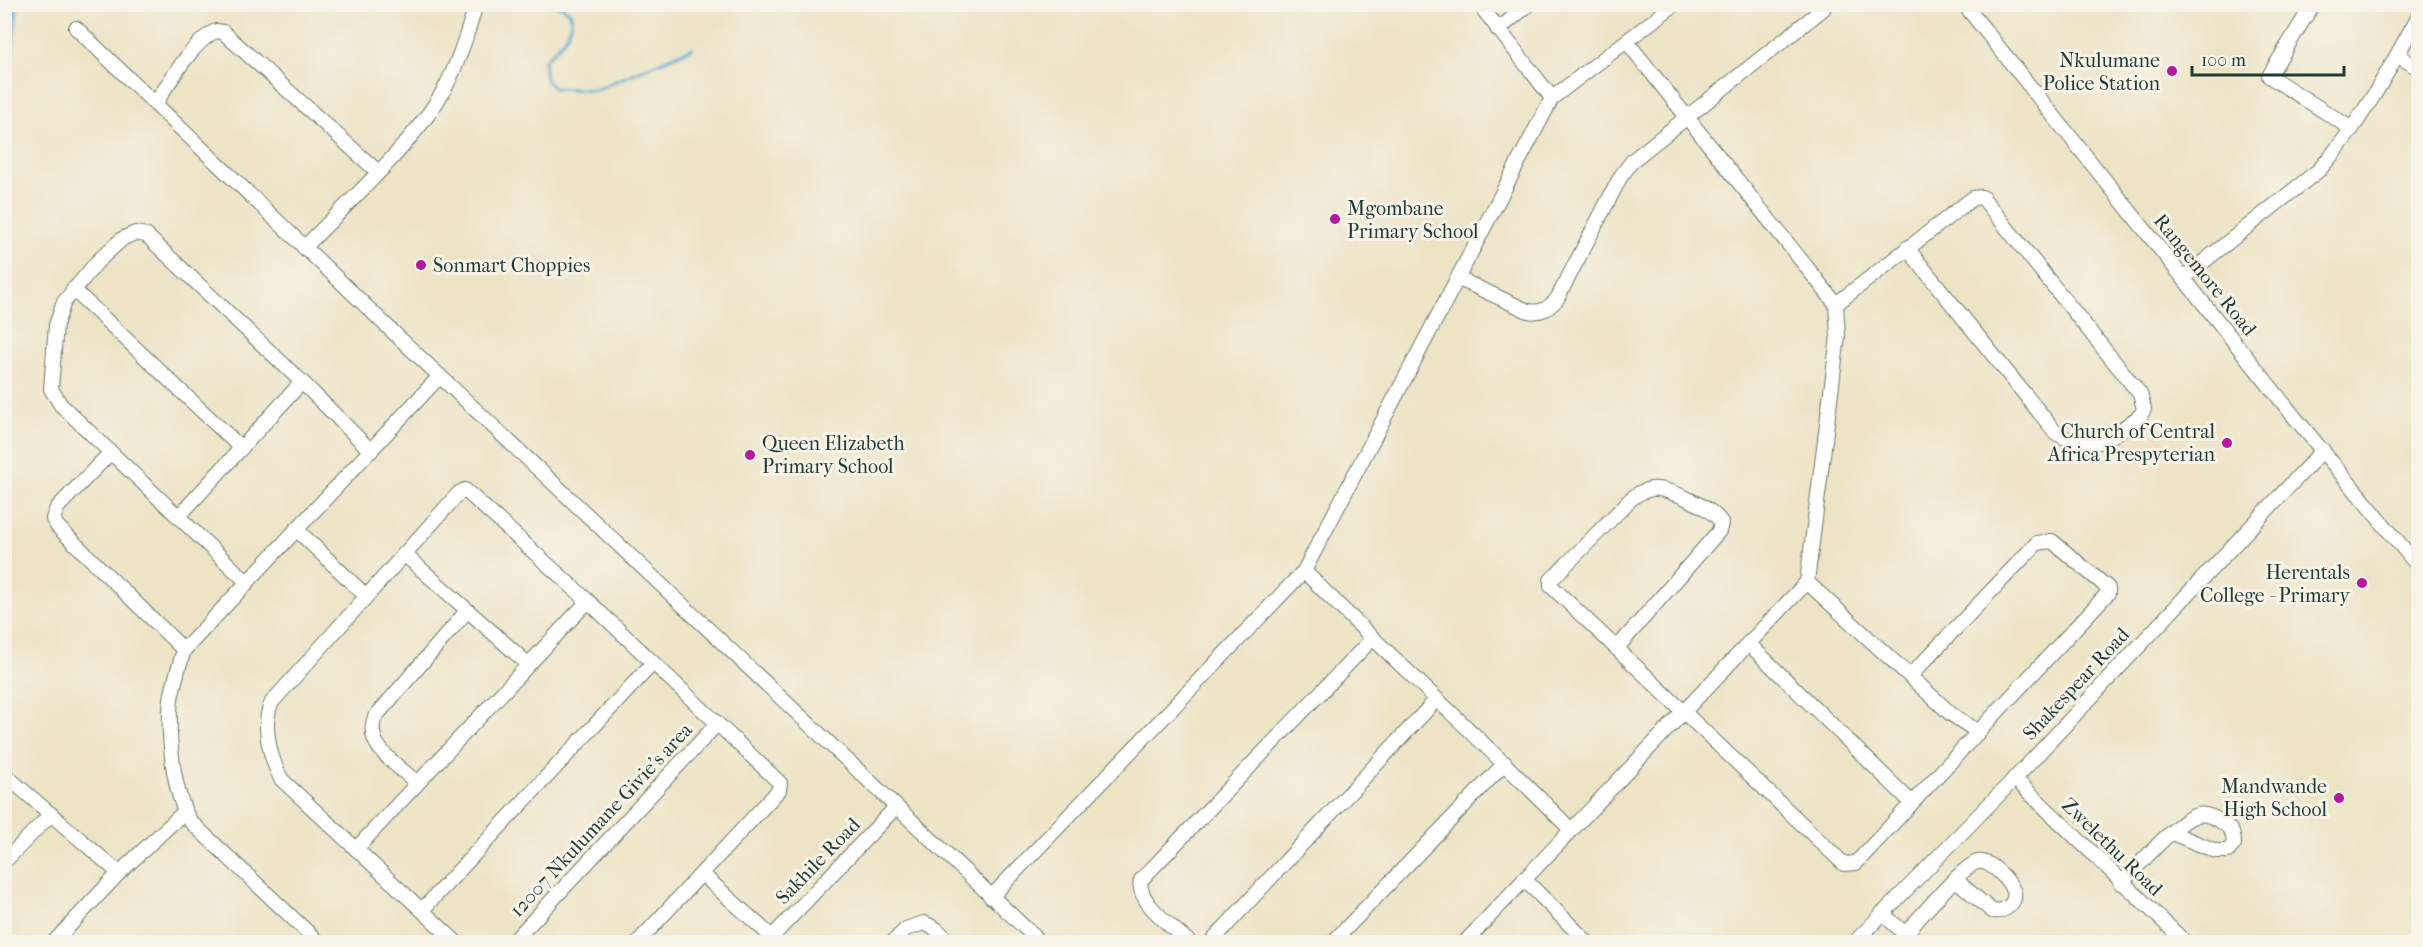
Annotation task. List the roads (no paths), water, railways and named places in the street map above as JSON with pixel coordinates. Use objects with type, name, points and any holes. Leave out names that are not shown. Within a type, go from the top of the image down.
[{"type":"street","points":[[304,248],[414,131],[446,85],[476,4]]},
{"type":"street","points":[[1479,4],[1552,98]]},
{"type":"street","points":[[1498,30],[1529,4]]},
{"type":"street","points":[[991,897],[1304,571],[1460,279],[1552,98],[1675,4]]},
{"type":"street","points":[[1460,279],[1528,311],[1544,310],[1557,299],[1626,168],[1823,9],[1825,4]]},
{"type":"street","name":"Rangemore Road","points":[[1964,4],[2182,278],[2418,566]]},
{"type":"street","points":[[2313,4],[2269,76],[2352,129]]},
{"type":"street","points":[[2182,278],[2319,170],[2352,129],[2418,17]]},
{"type":"street","points":[[76,28],[304,248],[1040,942]]},
{"type":"street","points":[[155,104],[175,72],[206,38],[216,31],[224,32],[377,171]]},
{"type":"street","points":[[1465,942],[1807,582],[1838,336],[1836,304],[1627,42]]},
{"type":"street","points":[[2397,55],[2418,68]]},
{"type":"street","points":[[1836,304],[1907,248],[1973,198],[1982,198],[2140,394],[2144,409],[2142,415],[2107,440],[2092,445],[2071,442],[2056,433],[1907,248]]},
{"type":"street","points":[[247,582],[61,405],[51,389],[59,312],[73,289],[122,239],[135,232],[142,233],[302,382],[371,452]]},
{"type":"street","points":[[73,289],[240,447]]},
{"type":"street","points":[[318,942],[190,821],[184,812],[176,773],[171,701],[184,650],[371,452],[440,375]]},
{"type":"street","points":[[178,516],[302,382]]},
{"type":"street","name":"Shakespear Road","points":[[1855,942],[2014,778],[2323,450]]},
{"type":"street","points":[[110,453],[57,508],[53,519],[184,650]]},
{"type":"street","points":[[1617,648],[1719,531],[1721,523],[1714,512],[1665,490],[1654,489],[1640,492],[1551,580],[1553,589],[1844,864],[1856,863],[2108,594],[2106,585],[2052,541],[2037,543],[1911,675]]},
{"type":"street","points":[[456,942],[281,779],[272,758],[267,722],[268,710],[272,702],[459,493],[468,491],[778,779],[780,786],[638,942]]},
{"type":"street","points":[[296,529],[366,596]]},
{"type":"street","points":[[404,554],[528,664]]},
{"type":"street","points":[[1304,571],[1372,639],[1505,763],[1571,830]]},
{"type":"street","points":[[1807,582],[1951,714],[1978,732]]},
{"type":"street","points":[[356,849],[588,601]]},
{"type":"street","points":[[417,783],[373,741],[371,726],[375,717],[467,611]]},
{"type":"street","points":[[1189,942],[1143,898],[1139,887],[1141,880],[1372,639]]},
{"type":"street","points":[[1748,643],[1911,802]]},
{"type":"street","points":[[423,909],[653,663]]},
{"type":"street","points":[[1211,942],[1436,700]]},
{"type":"street","name":"12007 Nkulumane Givie's area","points":[[513,942],[717,724]]},
{"type":"street","points":[[1333,942],[1505,763]]},
{"type":"street","points":[[4,774],[118,873]]},
{"type":"street","name":"Zwelethu Road","points":[[2014,778],[2121,884],[2185,942]]},
{"type":"street","name":"Sakhile Road","points":[[770,940],[896,807]]},
{"type":"street","points":[[54,942],[118,873],[184,812]]},
{"type":"street","points":[[4,862],[51,814]]},
{"type":"street","points":[[2121,884],[2172,833]]},
{"type":"street","points":[[702,874],[770,940]]},
{"type":"street","points":[[1524,879],[1587,942]]},
{"type":"street","points":[[1882,913],[1910,938],[1956,880]]},
{"type":"street","points":[[893,942],[906,929],[924,923],[936,929],[950,942]]},
{"type":"waterway","points":[[4,55],[10,4]]},
{"type":"waterway","points":[[547,4],[563,7],[571,14],[570,29],[567,35],[544,61],[546,80],[554,88],[595,90],[693,48]]},
{"type":"place","name":"Nkulumane Police Station","points":[[2172,71]]},
{"type":"place","name":"Mgombane Primary School","points":[[1335,219]]},
{"type":"place","name":"Sonmart Choppies","points":[[421,265]]},
{"type":"place","name":"Church of Central Africa Prespyterian","points":[[2227,443]]},
{"type":"place","name":"Queen Elizabeth Primary School","points":[[750,455]]},
{"type":"place","name":"Herentals College - Primary","points":[[2362,583]]},
{"type":"place","name":"Mandwande High School","points":[[2339,798]]}]
